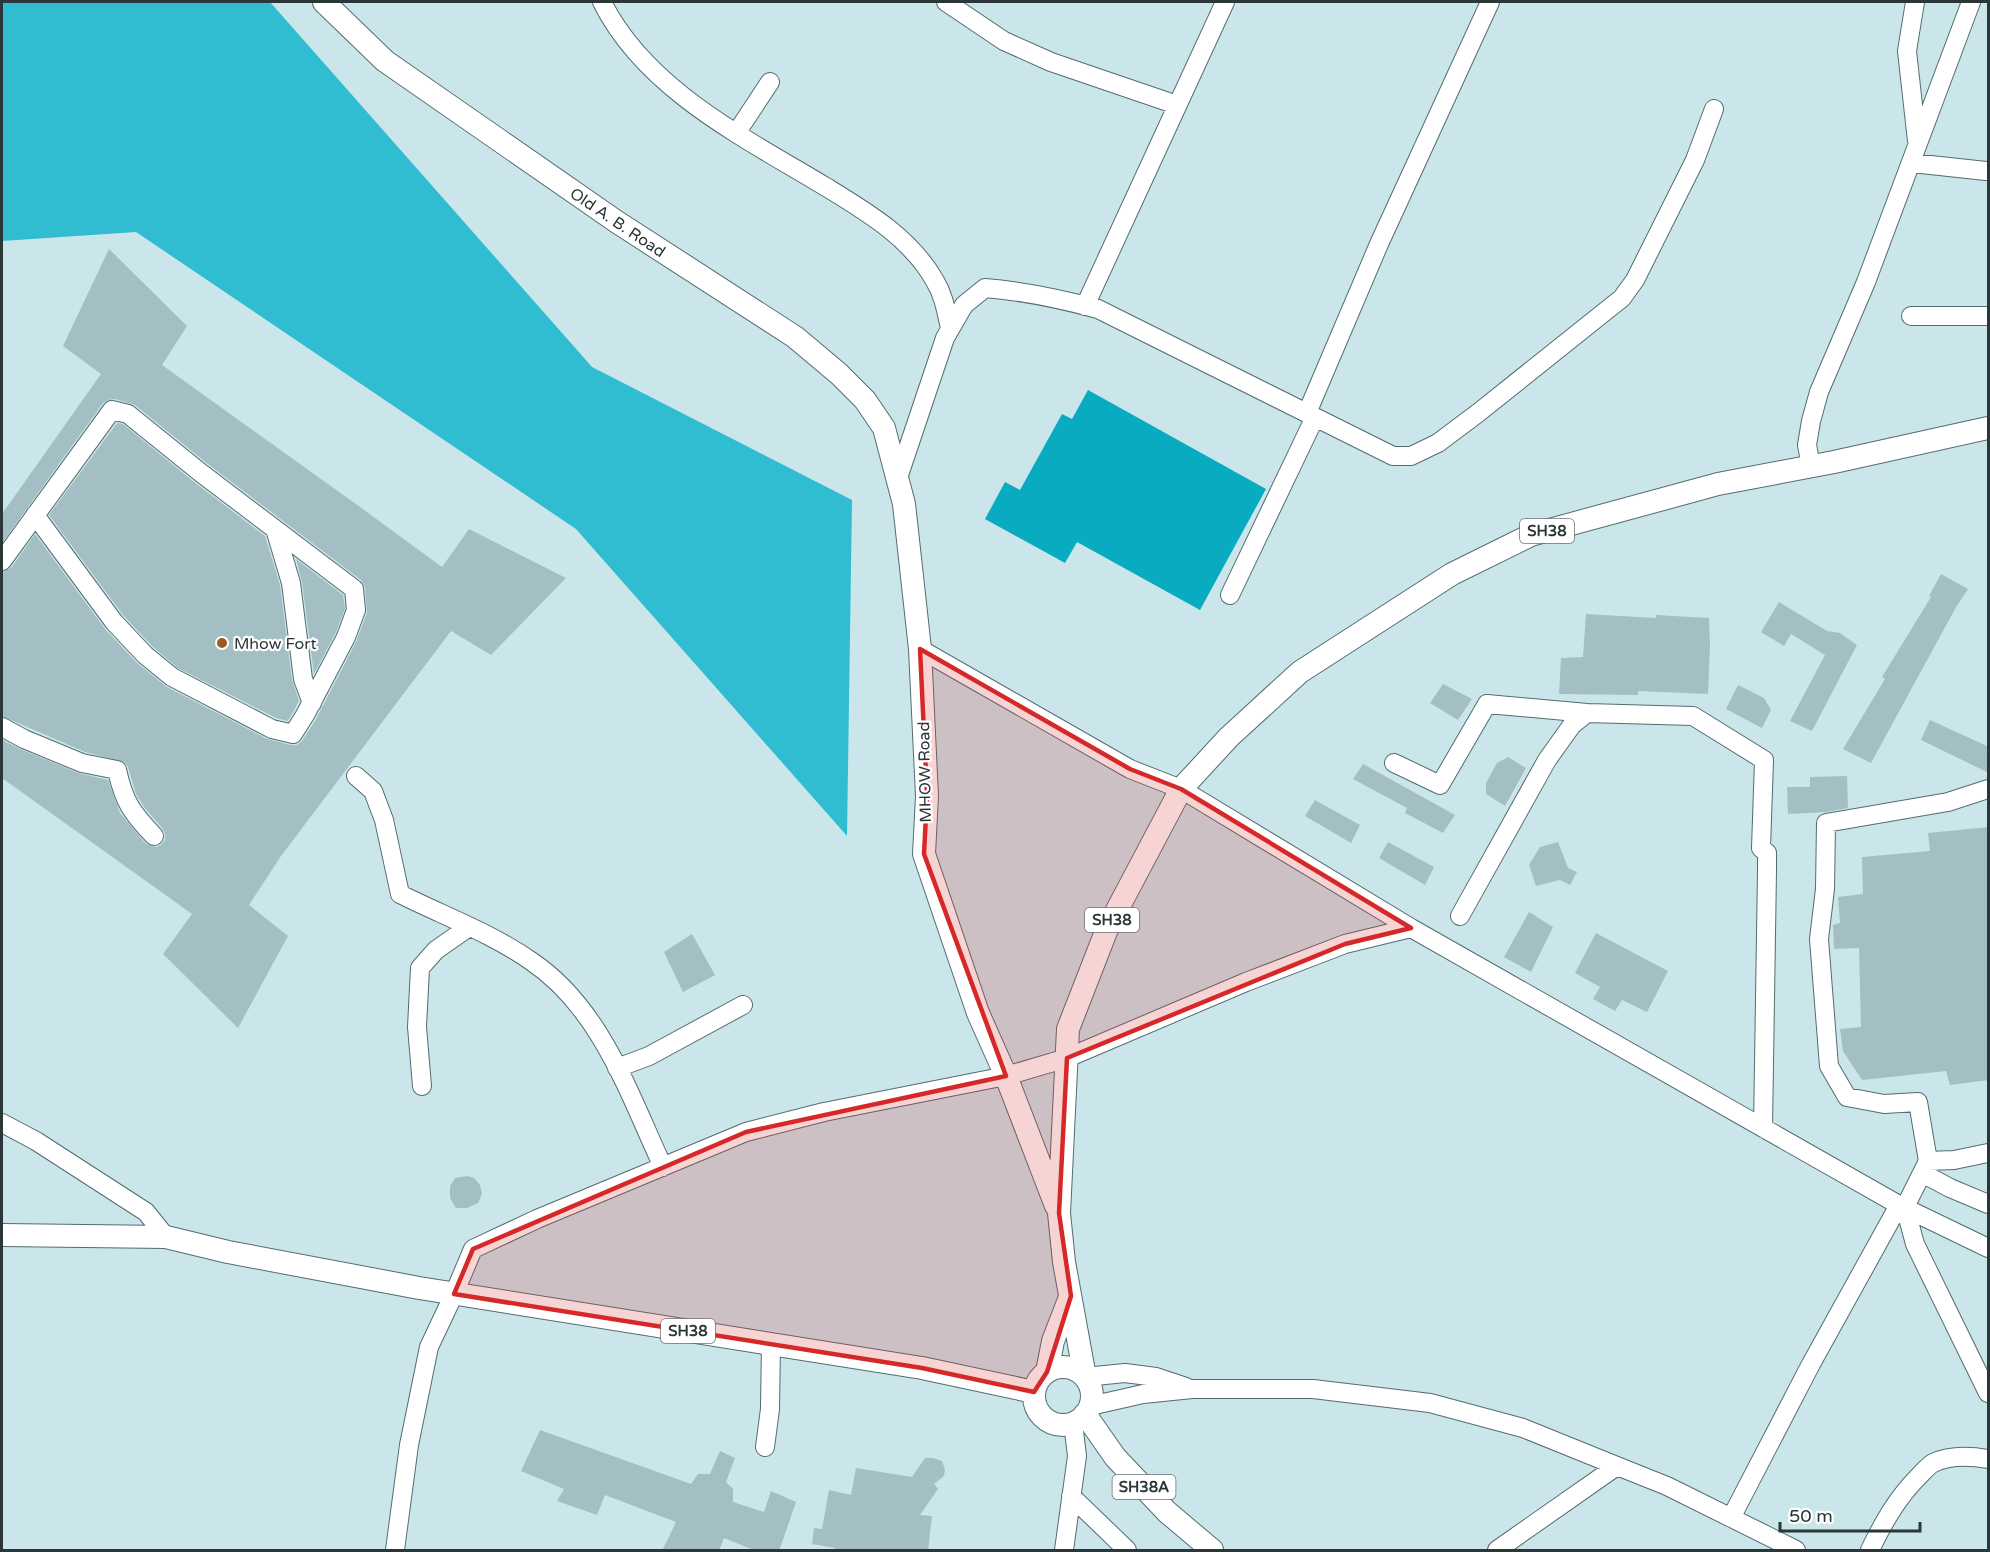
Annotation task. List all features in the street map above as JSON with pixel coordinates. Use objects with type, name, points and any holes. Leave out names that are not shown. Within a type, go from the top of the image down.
[{"type":"main road","name":"Old A. B. Road","points":[[324,2],[385,61],[616,222],[795,337],[839,374],[865,400],[884,428],[892,456]]},
{"type":"main road","name":"SH38","points":[[1083,1414],[1091,1391],[1085,1377],[1064,1262],[1059,1214],[1068,1029],[1107,929],[1181,789],[1229,736],[1300,672],[1452,574],[1531,535],[1718,484],[1989,428]]},
{"type":"main road","name":"MHOW Road","points":[[892,456],[904,504],[920,649],[927,796],[924,854],[978,1013],[1006,1076],[1059,1214]]},
{"type":"main road","name":"SH38","points":[[2,1235],[166,1237],[228,1252],[454,1294],[922,1368],[1034,1392]]},
{"type":"main road","points":[[1047,1372],[1053,1341],[1071,1296]]},
{"type":"main road","points":[[1083,1414],[1063,1425],[1053,1423],[1038,1411],[1034,1402],[1034,1392],[1041,1377],[1063,1366],[1085,1377]]},
{"type":"main road","name":"SH38A","points":[[1083,1414],[1115,1457],[1167,1512],[1212,1551]]},
{"type":"street","points":[[602,2],[644,61],[688,100],[865,210],[896,234],[914,251],[934,278],[943,295],[950,328]]},
{"type":"street","points":[[946,2],[1004,41],[1051,62],[1178,105]]},
{"type":"street","points":[[1085,306],[1225,2]]},
{"type":"street","points":[[1230,595],[1311,415],[1379,244],[1490,2]]},
{"type":"street","points":[[1915,2],[1907,51],[1915,154]]},
{"type":"street","points":[[1811,466],[1807,445],[1819,392],[1866,282],[1971,2]]},
{"type":"street","points":[[737,132],[770,82]]},
{"type":"street","points":[[898,478],[945,338],[964,305],[985,288],[1036,295],[1098,309],[1393,456],[1411,456],[1438,443],[1622,298],[1635,280],[1695,160],[1714,109]]},
{"type":"street","points":[[1915,154],[1988,168]]},
{"type":"street","points":[[1911,316],[1989,316]]},
{"type":"street","points":[[2,561],[35,515],[112,410],[128,414],[354,589],[356,610],[346,637],[312,703],[293,734],[272,729],[172,676],[145,655],[114,622],[35,515]]},
{"type":"street","points":[[275,529],[291,583],[303,679],[312,703]]},
{"type":"street","points":[[920,649],[1130,769],[1181,789],[1411,928],[1902,1206],[1989,1248]]},
{"type":"street","points":[[1394,763],[1440,785],[1488,704],[1587,713],[1693,716],[1764,760],[1761,848],[1767,853],[1767,870],[1763,1128]]},
{"type":"street","points":[[1460,916],[1547,760],[1572,725],[1587,713]]},
{"type":"street","points":[[2,727],[24,740],[82,763],[117,770],[121,789],[134,814],[154,836]]},
{"type":"street","points":[[356,776],[373,791],[384,820],[400,894],[493,938],[532,961],[562,985],[587,1016],[610,1053],[663,1167]]},
{"type":"street","points":[[1731,1518],[1810,1364],[1925,1167],[1918,1102],[1884,1104],[1847,1097],[1829,1066],[1819,939],[1825,889],[1826,823],[1948,802],[1989,789]]},
{"type":"street","points":[[422,1086],[417,1028],[420,968],[436,950],[469,927]]},
{"type":"street","points":[[395,1551],[409,1445],[429,1347],[473,1249],[537,1219],[746,1132],[824,1112],[1006,1076],[1067,1058],[1323,952],[1411,928]]},
{"type":"street","points":[[617,1068],[650,1056],[743,1005]]},
{"type":"street","points":[[2,1123],[36,1141],[146,1212],[166,1237]]},
{"type":"street","points":[[1925,1167],[1989,1153]]},
{"type":"street","points":[[1925,1167],[1950,1188],[1989,1204]]},
{"type":"street","points":[[1902,1206],[1915,1244],[1989,1393]]},
{"type":"street","points":[[765,1447],[770,1409],[771,1344]]},
{"type":"street","points":[[1085,1377],[1125,1373],[1156,1377],[1192,1389]]},
{"type":"street","points":[[1064,1551],[1083,1414],[1143,1394],[1192,1389],[1313,1389],[1430,1403],[1523,1428],[1667,1486],[1796,1551]]},
{"type":"street","points":[[1870,1551],[1882,1524],[1905,1490],[1931,1464],[1951,1458],[1973,1456],[1989,1459]]},
{"type":"street","points":[[1497,1551],[1617,1466]]},
{"type":"street","points":[[1071,1496],[1127,1551]]},
{"type":"highlighted area","points":[[920,649],[1130,769],[1181,789],[1411,928],[1345,944],[1067,1058],[1059,1213],[1071,1296],[1047,1372],[1034,1392],[922,1368],[454,1294],[473,1249],[746,1132],[1006,1076],[924,854],[927,796]]},
{"type":"shaded area","points":[[2,2],[270,2],[592,367],[852,500],[847,836],[576,529],[136,232],[2,241]]},
{"type":"shaded area","points":[[1088,390],[1266,489],[1200,610],[1077,542],[1065,563],[985,519],[1005,482],[1020,490],[1062,414],[1072,419]]},
{"type":"building","name":"Mhow Fort","points":[[109,249],[187,326],[162,365],[442,567],[469,529],[566,578],[491,655],[451,631],[281,856],[249,905],[288,936],[238,1028],[163,954],[192,914],[2,778],[2,740],[78,773],[108,780],[120,813],[146,844],[156,847],[165,840],[163,829],[136,794],[128,767],[124,762],[85,752],[2,716],[2,572],[11,568],[35,534],[105,629],[138,664],[167,687],[267,739],[291,745],[297,745],[302,741],[315,721],[356,642],[367,613],[365,588],[361,580],[208,464],[135,405],[115,399],[103,403],[2,543],[2,514],[101,374],[63,346]]},
{"type":"building","points":[[117,423],[123,424],[265,536],[280,585],[292,680],[299,701],[288,721],[276,718],[178,668],[153,647],[123,615],[49,515]]},
{"type":"building","points":[[296,559],[343,595],[345,609],[314,674],[302,582]]},
{"type":"building","points":[[1941,574],[1968,589],[1871,763],[1843,749],[1885,679],[1882,677],[1931,597],[1929,596]]},
{"type":"building","points":[[1779,602],[1827,631],[1840,633],[1857,645],[1812,731],[1790,721],[1825,655],[1791,634],[1784,646],[1761,632]]},
{"type":"building","points":[[1586,614],[1709,618],[1708,694],[1638,691],[1638,695],[1559,694],[1561,658],[1583,657]]},
{"type":"building","points":[[1443,684],[1472,699],[1458,720],[1430,703]]},
{"type":"building","points":[[1738,685],[1764,698],[1771,710],[1762,728],[1726,709]]},
{"type":"building","points":[[1930,720],[1989,747],[1989,773],[1921,740]]},
{"type":"building","points":[[1508,757],[1526,768],[1505,806],[1486,794],[1486,783],[1497,763]]},
{"type":"building","points":[[1363,764],[1455,815],[1443,833],[1405,813],[1407,808],[1353,779]]},
{"type":"building","points":[[1847,776],[1848,808],[1788,814],[1787,787],[1810,787],[1810,777]]},
{"type":"building","points":[[1315,800],[1360,825],[1351,843],[1305,816]]},
{"type":"building","points":[[1989,827],[1989,1080],[1950,1085],[1946,1071],[1862,1080],[1843,1051],[1840,1029],[1861,1027],[1859,948],[1834,949],[1833,925],[1840,923],[1838,897],[1863,894],[1862,857],[1930,851],[1928,833]]},
{"type":"building","points":[[1388,842],[1434,867],[1425,885],[1379,858]]},
{"type":"building","points":[[1558,842],[1568,868],[1577,872],[1570,885],[1560,880],[1536,886],[1529,865],[1540,847]]},
{"type":"building","points":[[1529,912],[1553,927],[1531,972],[1504,957]]},
{"type":"building","points":[[1596,933],[1668,971],[1647,1012],[1622,1000],[1615,1011],[1593,999],[1600,987],[1575,973]]},
{"type":"building","points":[[692,934],[715,975],[683,992],[664,952]]},
{"type":"building","points":[[467,1176],[474,1178],[480,1185],[482,1194],[478,1203],[467,1208],[456,1208],[450,1198],[450,1186],[455,1178]]},
{"type":"building","points":[[540,1430],[691,1484],[698,1474],[710,1474],[720,1451],[735,1458],[726,1482],[733,1489],[733,1502],[764,1512],[771,1491],[796,1502],[779,1551],[756,1551],[724,1538],[719,1551],[662,1551],[676,1522],[605,1495],[597,1515],[557,1501],[564,1489],[521,1471]]},
{"type":"building","points":[[925,1458],[942,1461],[945,1469],[944,1476],[934,1484],[938,1489],[920,1515],[932,1516],[928,1551],[834,1551],[835,1548],[812,1544],[814,1528],[822,1529],[829,1490],[851,1495],[856,1468],[912,1477]]},
{"type":"place","name":"Mhow Fort","points":[[222,643]]}]
